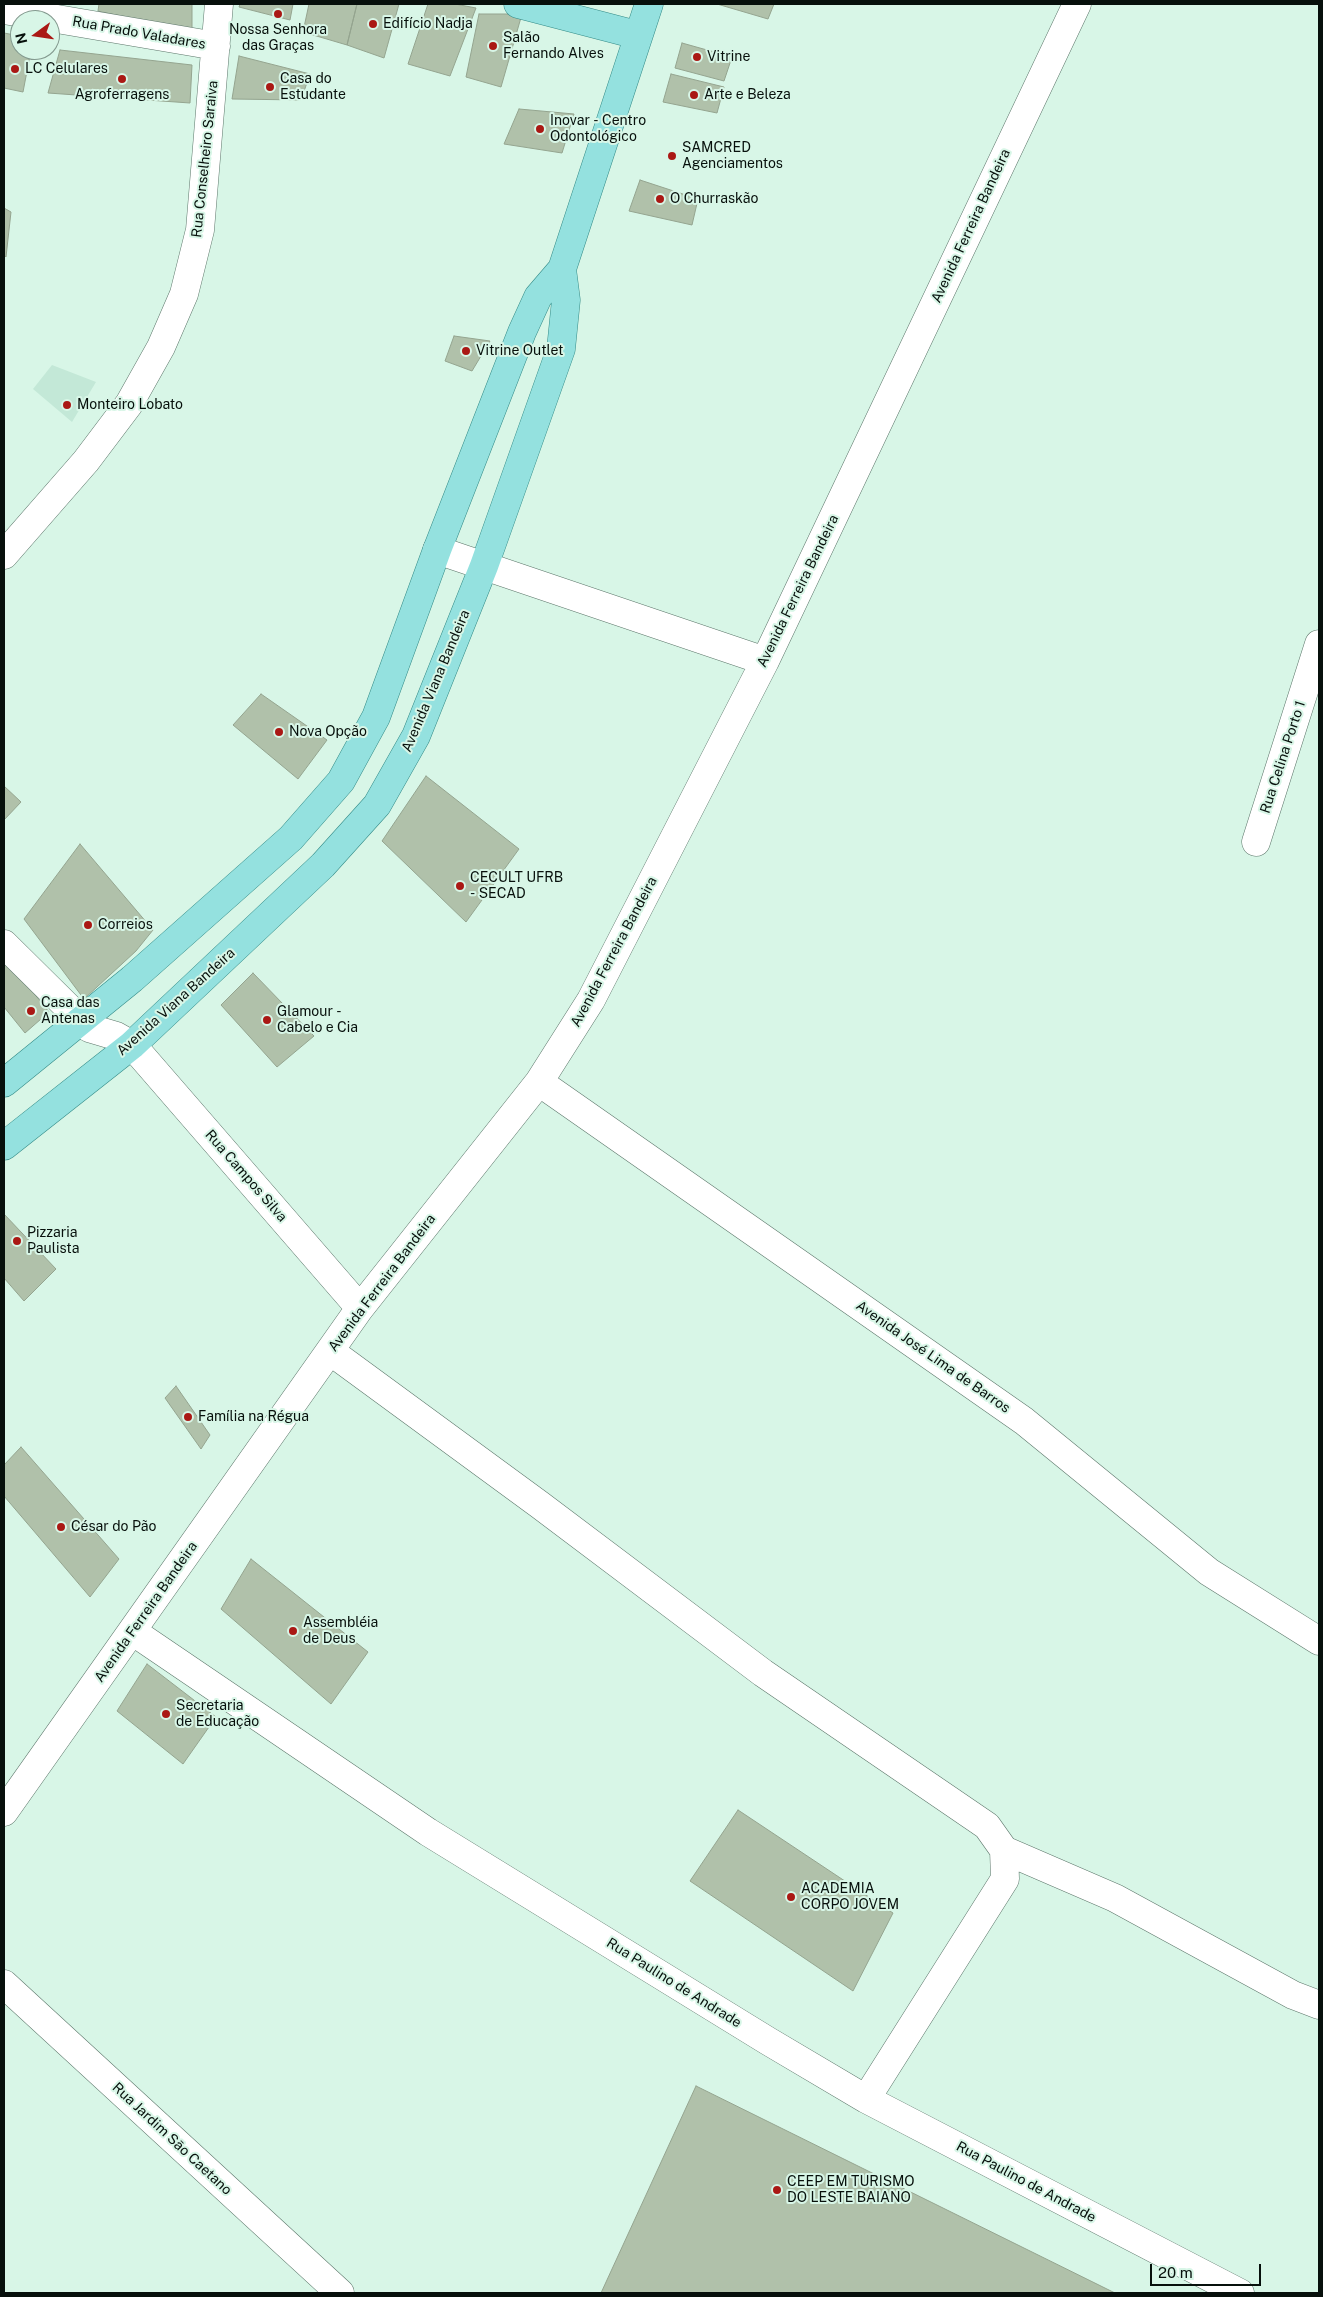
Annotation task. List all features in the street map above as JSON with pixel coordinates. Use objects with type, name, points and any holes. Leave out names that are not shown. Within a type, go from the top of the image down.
[{"type":"main road","points":[[518,4],[637,35]]},
{"type":"main road","name":"Avenida Viana Bandeira","points":[[4,1082],[132,979],[291,838],[341,781],[376,717],[437,550],[522,332],[538,297],[562,269],[637,35],[649,4]]},
{"type":"main road","name":"Avenida Viana Bandeira","points":[[4,1146],[132,1045],[323,865],[377,805],[416,736],[484,566],[561,349],[566,300],[562,269]]},
{"type":"street","name":"Rua Conselheiro Saraiva","points":[[4,555],[86,461],[129,404],[161,347],[184,294],[200,230],[219,4]]},
{"type":"street","name":"Avenida Ferreira Bandeira","points":[[4,1812],[360,1308],[540,1082],[591,1000],[765,661],[1077,4]]},
{"type":"street","name":"Rua Prado Valadares","points":[[4,10],[216,46]]},
{"type":"street","points":[[437,550],[765,661]]},
{"type":"street","name":"Rua Celina Porto 1","points":[[1256,842],[1319,644]]},
{"type":"street","points":[[4,944],[88,1028],[116,1036],[132,1045]]},
{"type":"street","name":"Rua Campos Silva","points":[[132,1045],[360,1308]]},
{"type":"street","name":"Avenida José Lima de Barros","points":[[540,1082],[1024,1421],[1209,1572],[1319,1641]]},
{"type":"street","points":[[330,1351],[540,1504],[764,1673],[987,1826],[1004,1850],[1115,1898],[1293,1995],[1319,2005]]},
{"type":"street","name":"Rua Paulino de Andrade","points":[[132,1631],[428,1832],[866,2098],[1240,2293]]},
{"type":"street","points":[[866,2098],[1005,1878],[1004,1850]]},
{"type":"street","name":"Rua Jardim São Caetano","points":[[4,1984],[340,2293]]},
{"type":"shaded area","name":"Monteiro Lobato","points":[[52,365],[96,382],[72,422],[33,389]]},
{"type":"building","points":[[99,4],[192,4],[192,32],[98,11]]},
{"type":"building","name":"Nossa Senhora das Graças","points":[[240,4],[293,4],[290,20],[239,7]]},
{"type":"building","points":[[309,4],[357,4],[347,45],[303,32]]},
{"type":"building","name":"Edifício Nadja","points":[[357,4],[399,4],[384,58],[347,45]]},
{"type":"building","points":[[428,4],[455,4],[476,8],[450,76],[408,64]]},
{"type":"building","points":[[717,4],[774,4],[768,19]]},
{"type":"building","name":"Salão Fernando Alves","points":[[479,14],[522,14],[501,87],[466,77]]},
{"type":"building","name":"LC Celulares","points":[[4,33],[10,34],[10,60],[29,60],[23,92],[4,88]]},
{"type":"building","points":[[682,43],[732,57],[724,81],[675,68]]},
{"type":"building","name":"Agroferragens","points":[[60,50],[192,65],[190,103],[48,93],[57,60],[60,60]]},
{"type":"building","name":"Casa do Estudante","points":[[239,56],[310,74],[301,100],[232,99]]},
{"type":"building","name":"Arte e Beleza","points":[[671,74],[724,87],[717,113],[663,102]]},
{"type":"building","name":"Inovar - Centro Odontológico","points":[[519,109],[574,114],[562,153],[504,144]]},
{"type":"building","points":[[640,180],[698,199],[692,225],[629,211]]},
{"type":"building","points":[[4,208],[11,212],[6,257],[4,255]]},
{"type":"building","name":"Vitrine Outlet","points":[[454,336],[490,341],[472,371],[445,361]]},
{"type":"building","name":"Nova Opção","points":[[261,694],[327,740],[298,779],[233,725]]},
{"type":"building","name":"CECULT UFRB - SECAD","points":[[426,776],[519,849],[466,922],[382,841]]},
{"type":"building","points":[[4,786],[21,802],[4,820]]},
{"type":"building","name":"Correios","points":[[80,844],[153,930],[136,951],[84,999],[24,919]]},
{"type":"building","points":[[4,956],[49,1012],[25,1033],[4,1007]]},
{"type":"building","name":"Glamour - Cabelo e Cia","points":[[253,973],[314,1036],[277,1067],[221,1005]]},
{"type":"building","name":"Pizzaria Paulista","points":[[4,1214],[56,1269],[24,1301],[4,1278]]},
{"type":"building","name":"Família na Régua","points":[[176,1386],[210,1435],[201,1449],[165,1398]]},
{"type":"building","name":"César do Pão","points":[[21,1447],[119,1559],[90,1597],[4,1496],[4,1465]]},
{"type":"building","name":"Assembléia de Deus","points":[[251,1559],[368,1652],[331,1704],[221,1609]]},
{"type":"building","name":"Secretaria de Educação","points":[[147,1664],[216,1717],[183,1764],[117,1711]]},
{"type":"building","name":"ACADEMIA CORPO JOVEM","points":[[738,1810],[893,1913],[853,1991],[690,1881]]},
{"type":"building","name":"CEEP EM TURISMO DO LESTE BAIANO","points":[[696,2086],[1115,2293],[601,2293]]},
{"type":"place","name":"Nossa Senhora das Graças","points":[[278,14]]},
{"type":"place","name":"Edifício Nadja","points":[[373,24]]},
{"type":"place","name":"Salão Fernando Alves","points":[[493,46]]},
{"type":"place","name":"Vitrine","points":[[697,57]]},
{"type":"place","name":"LC Celulares","points":[[15,69]]},
{"type":"place","name":"Agroferragens","points":[[122,79]]},
{"type":"place","name":"Casa do Estudante","points":[[270,87]]},
{"type":"place","name":"Arte e Beleza","points":[[694,95]]},
{"type":"place","name":"Inovar - Centro Odontológico","points":[[540,129]]},
{"type":"place","name":"SAMCRED Agenciamentos","points":[[672,156]]},
{"type":"place","name":"O Churraskão","points":[[660,199]]},
{"type":"place","name":"Vitrine Outlet","points":[[466,351]]},
{"type":"place","name":"Monteiro Lobato","points":[[67,405]]},
{"type":"place","name":"Nova Opção","points":[[279,732]]},
{"type":"place","name":"CECULT UFRB - SECAD","points":[[460,886]]},
{"type":"place","name":"Correios","points":[[88,925]]},
{"type":"place","name":"Casa das Antenas","points":[[31,1011]]},
{"type":"place","name":"Glamour - Cabelo e Cia","points":[[267,1020]]},
{"type":"place","name":"Pizzaria Paulista","points":[[17,1241]]},
{"type":"place","name":"Família na Régua","points":[[188,1417]]},
{"type":"place","name":"César do Pão","points":[[61,1527]]},
{"type":"place","name":"Assembléia de Deus","points":[[293,1631]]},
{"type":"place","name":"Secretaria de Educação","points":[[166,1714]]},
{"type":"place","name":"ACADEMIA CORPO JOVEM","points":[[791,1897]]},
{"type":"place","name":"CEEP EM TURISMO DO LESTE BAIANO","points":[[777,2190]]}]
